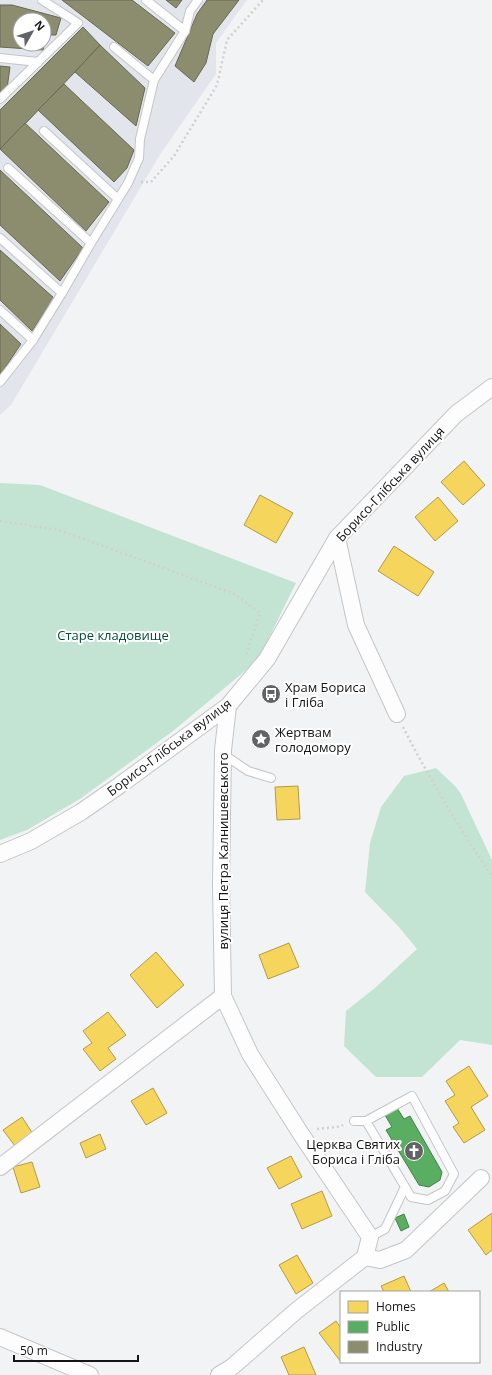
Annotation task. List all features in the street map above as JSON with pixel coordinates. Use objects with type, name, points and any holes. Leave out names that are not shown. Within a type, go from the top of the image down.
[{"type":"street","name":"Борисо-Глібська вулиця","points":[[0,854],[31,841],[81,812],[228,706],[267,659],[337,538],[456,414],[492,386]]},
{"type":"street","points":[[337,538],[356,625],[397,714]]},
{"type":"street","name":"вулиця Петра Калнишевського","points":[[228,706],[223,754],[221,885],[223,996],[250,1054],[370,1237]]},
{"type":"street","points":[[0,1167],[223,996]]},
{"type":"street","points":[[365,1257],[380,1260],[406,1250],[481,1178]]},
{"type":"street","points":[[219,1375],[232,1367],[296,1311],[365,1257],[370,1237]]},
{"type":"street","points":[[0,1337],[90,1375]]},
{"type":"lane","points":[[0,99],[78,23],[42,0]]},
{"type":"lane","points":[[146,0],[185,31]]},
{"type":"lane","points":[[0,382],[33,340],[90,243],[128,183],[139,158],[140,139],[154,80],[185,31],[190,11],[198,0]]},
{"type":"lane","points":[[114,47],[154,80]]},
{"type":"lane","points":[[0,58],[38,62]]},
{"type":"lane","points":[[44,131],[118,199]]},
{"type":"lane","points":[[8,168],[90,243]]},
{"type":"lane","points":[[0,238],[62,293]]},
{"type":"lane","points":[[0,310],[33,340]]},
{"type":"lane","points":[[223,754],[248,771],[271,778]]},
{"type":"lane","points":[[354,1121],[366,1121],[412,1096],[454,1174],[445,1191],[428,1200],[411,1197],[366,1121]]},
{"type":"lane","points":[[370,1237],[385,1229],[405,1187]]},
{"type":"path","points":[[151,182],[174,156],[217,85],[227,40],[263,0]]},
{"type":"path","points":[[0,521],[60,530],[235,594],[260,613],[245,658],[249,680]]},
{"type":"path","points":[[397,714],[419,758],[470,843],[492,876]]},
{"type":"shaded area","points":[[0,0],[247,0],[216,43],[216,74],[161,153],[11,405],[0,415]]},
{"type":"green space","name":"Старе кладовище","points":[[0,483],[40,485],[296,583],[258,660],[173,731],[80,799],[27,830],[0,840]]},
{"type":"green space","points":[[436,768],[456,787],[461,794],[492,860],[492,1045],[460,1040],[422,1077],[376,1077],[344,1046],[346,1011],[376,987],[417,949],[399,927],[365,892],[370,843],[381,807],[404,776]]},
{"type":"building: Homes","points":[[464,461],[485,485],[463,505],[441,482]]},
{"type":"building: Homes","points":[[260,495],[293,513],[276,543],[244,525]]},
{"type":"building: Homes","points":[[438,497],[458,521],[435,541],[415,517]]},
{"type":"building: Homes","points":[[394,546],[434,572],[418,596],[378,571]]},
{"type":"building: Homes","points":[[298,786],[300,819],[277,820],[275,787]]},
{"type":"building: Homes","points":[[289,943],[299,967],[268,979],[259,955]]},
{"type":"building: Homes","points":[[156,952],[184,985],[157,1008],[130,975]]},
{"type":"building: Homes","points":[[108,1012],[126,1035],[108,1048],[116,1059],[100,1071],[83,1049],[92,1043],[83,1031]]},
{"type":"building: Homes","points":[[469,1066],[488,1096],[471,1107],[485,1130],[464,1143],[453,1127],[459,1123],[445,1101],[455,1095],[446,1081]]},
{"type":"building: Homes","points":[[153,1088],[167,1113],[146,1125],[131,1101]]},
{"type":"building: Homes","points":[[22,1117],[33,1134],[15,1146],[3,1130]]},
{"type":"building: Homes","points":[[100,1134],[106,1149],[86,1158],[80,1143]]},
{"type":"building: Homes","points":[[291,1156],[302,1177],[279,1189],[267,1168]]},
{"type":"building: Homes","points":[[32,1162],[40,1187],[21,1193],[13,1167]]},
{"type":"building: Homes","points":[[322,1191],[332,1216],[302,1229],[291,1204]]},
{"type":"building: Homes","points":[[492,1213],[492,1250],[486,1255],[468,1230]]},
{"type":"building: Homes","points":[[297,1255],[313,1283],[296,1294],[279,1265]]},
{"type":"building: Homes","points":[[404,1276],[411,1291],[384,1291],[381,1286]]},
{"type":"building: Homes","points":[[444,1283],[448,1291],[431,1291]]},
{"type":"building: Homes","points":[[336,1321],[340,1327],[340,1361],[319,1333]]},
{"type":"building: Homes","points":[[304,1347],[316,1375],[289,1375],[281,1357]]},
{"type":"building: Public","name":"Церква Святих Бориса і Гліба","points":[[397,1108],[404,1119],[410,1116],[442,1172],[440,1180],[429,1187],[419,1185],[386,1130],[392,1127],[385,1115]]},
{"type":"building: Public","points":[[404,1214],[409,1227],[401,1231],[395,1218]]},
{"type":"building: Industry","points":[[62,0],[132,0],[175,33],[148,66]]},
{"type":"building: Industry","points":[[166,0],[182,0],[176,8]]},
{"type":"building: Industry","points":[[207,0],[239,0],[213,34],[206,63],[194,82],[175,66],[197,14]]},
{"type":"building: Industry","points":[[0,5],[12,5],[38,12],[12,12],[12,48],[0,47]]},
{"type":"building: Industry","points":[[52,16],[61,18],[56,35],[52,35]]},
{"type":"building: Industry","points":[[83,27],[100,45],[0,150],[0,110]]},
{"type":"building: Industry","points":[[100,45],[145,88],[136,126],[75,72]]},
{"type":"building: Industry","points":[[0,66],[10,67],[7,89],[0,94]]},
{"type":"building: Industry","points":[[64,84],[134,150],[127,168],[114,182],[38,110]]},
{"type":"building: Industry","points":[[25,123],[109,202],[86,231],[0,149]]},
{"type":"building: Industry","points":[[0,170],[83,248],[60,281],[0,225]]},
{"type":"building: Industry","points":[[0,250],[54,298],[32,331],[0,300]]},
{"type":"building: Industry","points":[[0,324],[21,344],[0,375]]},
{"type":"place","name":"Храм Бориса і Гліба","points":[[271,694]]},
{"type":"place","name":"Жертвам голодомору","points":[[261,739]]},
{"type":"place","name":"Церква Святих Бориса і Гліба","points":[[414,1151]]}]
